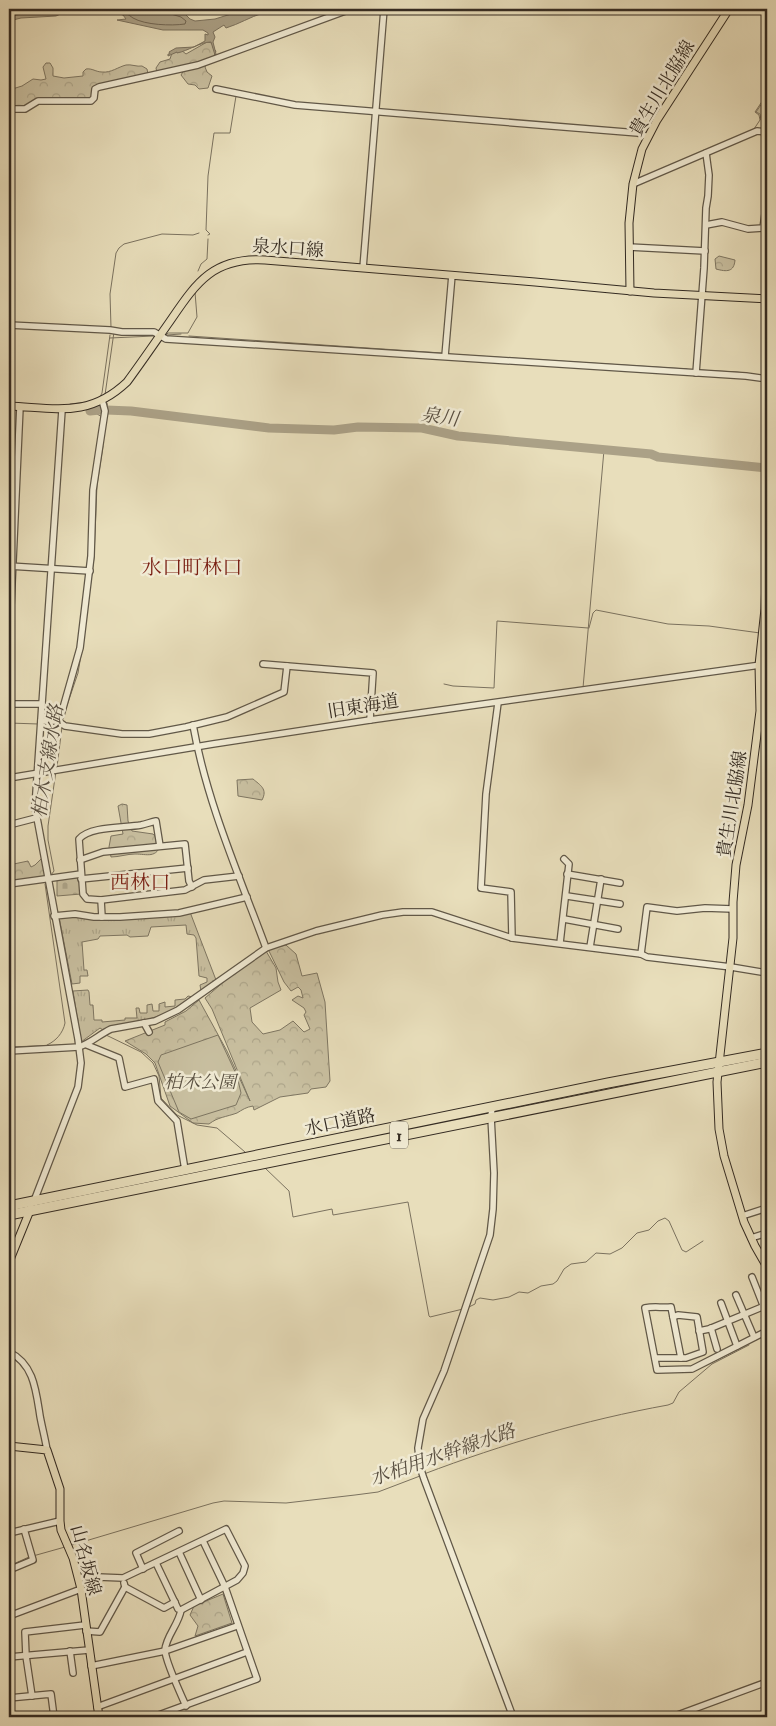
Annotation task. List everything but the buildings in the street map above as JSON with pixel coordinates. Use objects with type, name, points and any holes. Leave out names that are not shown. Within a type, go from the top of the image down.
[{"type":"highway","name":"水口道路","points":[[718,1068],[767,1053]]},
{"type":"highway","name":"水口道路","points":[[9,1206],[32,1205],[491,1112],[608,1083],[767,1062]]},
{"type":"highway","name":"水口道路","points":[[9,1215],[32,1205],[186,1170],[491,1112]]},
{"type":"main road","name":"貴生川北脇線","points":[[630,291],[629,223],[633,184],[638,163],[656,120],[729,9]]},
{"type":"main road","name":"泉水口線","points":[[9,406],[62,410],[83,408],[117,392],[127,382],[202,279],[214,270],[235,261],[265,260],[630,291]]},
{"type":"main road","points":[[630,291],[767,299]]},
{"type":"main road","name":"貴生川北脇線","points":[[767,549],[760,712],[748,805],[736,866],[731,967],[718,1068],[718,1111],[722,1148],[742,1216],[767,1268]]},
{"type":"main road","points":[[9,1262],[12,1246],[32,1205]]},
{"type":"main road","points":[[9,1446],[43,1448],[47,1450]]},
{"type":"main road","name":"山名坂線","points":[[47,1450],[60,1489],[60,1521],[79,1578],[99,1717]]},
{"type":"street","points":[[9,109],[25,109],[38,101],[91,101],[94,98],[95,89],[98,87],[198,65],[351,9]]},
{"type":"street","points":[[363,268],[384,9]]},
{"type":"street","points":[[216,89],[295,105],[638,133],[648,137]]},
{"type":"street","points":[[633,184],[757,132],[767,132]]},
{"type":"street","points":[[696,372],[709,175],[706,153]]},
{"type":"street","points":[[706,225],[729,222],[748,229],[762,228],[767,214]]},
{"type":"street","points":[[630,247],[705,251]]},
{"type":"street","points":[[445,356],[452,275]]},
{"type":"street","points":[[9,325],[122,332],[154,332],[166,339],[696,372],[767,379]]},
{"type":"street","points":[[58,721],[80,648],[90,571],[93,490],[105,411],[102,400]]},
{"type":"street","points":[[9,649],[11,566],[20,407]]},
{"type":"street","points":[[32,1205],[78,1087],[81,1070],[79,1048],[54,916],[49,877],[36,818],[35,798],[62,410]]},
{"type":"street","points":[[9,479],[16,480]]},
{"type":"street","points":[[11,566],[90,571]]},
{"type":"street","points":[[263,664],[338,667],[373,673],[370,720]]},
{"type":"street","name":"旧東海道","points":[[9,778],[370,720],[763,664]]},
{"type":"street","points":[[41,721],[58,721],[65,726],[122,734],[149,734],[193,725],[244,711],[284,692],[287,666]]},
{"type":"street","points":[[498,703],[486,794],[481,888],[511,892],[512,938]]},
{"type":"street","points":[[9,704],[42,704]]},
{"type":"street","points":[[193,725],[197,747],[227,847],[266,948]]},
{"type":"street","points":[[9,825],[36,818]]},
{"type":"street","points":[[160,846],[156,821],[82,835],[79,839],[83,894],[87,899],[101,900],[185,890],[204,880],[239,876]]},
{"type":"street","points":[[80,860],[103,852],[185,844],[189,881],[192,887]]},
{"type":"street","points":[[560,943],[567,896],[569,864],[564,859]]},
{"type":"street","points":[[9,884],[49,877],[188,868]]},
{"type":"street","points":[[567,874],[620,883]]},
{"type":"street","points":[[590,948],[601,879]]},
{"type":"street","points":[[567,896],[620,904]]},
{"type":"street","points":[[54,916],[75,914],[102,917],[179,913],[247,897]]},
{"type":"street","points":[[101,900],[102,917]]},
{"type":"street","points":[[641,954],[647,906],[677,911],[705,908],[734,909]]},
{"type":"street","points":[[9,1051],[79,1048],[87,1045],[102,1034],[155,1020],[178,1010],[266,948],[341,924],[403,912],[432,912],[512,938],[641,954],[647,958],[767,973]]},
{"type":"street","points":[[564,919],[618,929]]},
{"type":"street","points":[[144,1023],[149,1032]]},
{"type":"street","points":[[87,1045],[120,1058],[125,1087],[154,1079],[158,1101],[177,1121],[186,1170]]},
{"type":"street","points":[[491,1112],[494,1173],[490,1235],[444,1371],[423,1419],[418,1448],[423,1475],[513,1717]]},
{"type":"street","points":[[742,1216],[767,1208]]},
{"type":"street","points":[[751,1238],[767,1233]]},
{"type":"street","points":[[752,1277],[766,1306],[767,1315]]},
{"type":"street","points":[[736,1295],[754,1337]]},
{"type":"street","points":[[721,1302],[737,1346]]},
{"type":"street","points":[[681,1358],[671,1307],[661,1308],[653,1306],[645,1308],[657,1370],[689,1370],[767,1331]]},
{"type":"street","points":[[699,1331],[766,1306]]},
{"type":"street","points":[[655,1358],[681,1358],[703,1352],[697,1317],[678,1315],[673,1317]]},
{"type":"street","points":[[711,1328],[716,1350]]},
{"type":"street","points":[[9,1352],[21,1360],[33,1380],[47,1450]]},
{"type":"street","points":[[9,1533],[60,1521]]},
{"type":"street","points":[[9,1570],[33,1560],[24,1529]]},
{"type":"street","points":[[79,1578],[123,1578],[226,1529],[245,1566],[243,1573],[237,1580],[225,1588],[181,1610]]},
{"type":"street","points":[[143,1569],[136,1553],[179,1531]]},
{"type":"street","points":[[153,1717],[257,1679],[225,1588],[203,1541]]},
{"type":"street","points":[[179,1552],[201,1600]]},
{"type":"street","points":[[156,1563],[178,1609],[181,1610]]},
{"type":"street","points":[[32,1696],[26,1656],[25,1632],[86,1628],[100,1632],[125,1587],[123,1578]]},
{"type":"street","points":[[125,1587],[164,1608],[175,1602]]},
{"type":"street","points":[[9,1616],[81,1589]]},
{"type":"street","points":[[181,1610],[180,1617],[165,1651],[186,1706]]},
{"type":"street","points":[[91,1666],[165,1651],[237,1626]]},
{"type":"street","points":[[9,1657],[88,1650]]},
{"type":"street","points":[[70,1651],[73,1673]]},
{"type":"street","points":[[97,1707],[247,1652]]},
{"type":"street","points":[[672,1717],[767,1682]]},
{"type":"street","points":[[9,1698],[51,1694],[54,1717]]},
{"type":"green space","points":[[207,42],[212,43],[216,51],[205,67],[212,76],[208,88],[199,89],[195,85],[188,84],[181,75],[184,70],[157,73],[156,68],[160,62],[170,59],[172,53],[181,50],[186,54]]},
{"type":"green space","points":[[46,63],[50,63],[53,68],[53,76],[64,78],[83,76],[83,72],[86,69],[105,72],[128,65],[142,66],[147,69],[148,74],[100,87],[94,101],[37,104],[32,108],[9,109],[9,90],[22,86],[33,79],[46,79],[43,67]]},
{"type":"green space","points":[[767,96],[767,111],[761,120],[760,114],[756,112]]},
{"type":"green space","points":[[719,256],[735,260],[733,267],[727,271],[716,269],[715,259]]},
{"type":"green space","points":[[253,779],[264,790],[262,800],[238,796],[237,780]]},
{"type":"green space","points":[[122,804],[127,805],[128,821],[132,831],[153,834],[161,843],[154,854],[132,854],[111,857],[109,847],[111,836],[123,834],[118,806]]},
{"type":"green space","points":[[43,857],[45,876],[9,882],[9,865],[28,861],[31,867]]},
{"type":"green space","points":[[80,876],[81,894],[57,896],[57,878]]},
{"type":"green space","points":[[190,912],[216,980],[201,991],[200,985],[207,982],[207,978],[199,976],[196,938],[194,935],[187,934],[186,925],[151,927],[148,936],[100,936],[98,939],[82,942],[84,970],[87,970],[88,976],[80,976],[80,983],[72,984],[59,917]]},
{"type":"green space","name":"柏木公園","points":[[286,945],[296,954],[302,976],[317,973],[325,1002],[330,1081],[326,1087],[311,1089],[308,1093],[280,1097],[254,1110],[253,1106],[248,1107],[209,1124],[193,1123],[170,1106],[155,1063],[146,1054],[125,1041],[165,1025],[165,1022],[186,1011],[199,1000],[227,1051],[250,1101],[212,1009],[205,998],[234,973],[266,951],[276,968],[281,990],[250,1008],[252,1022],[263,1034],[280,1030],[293,1021],[304,1032],[310,1029],[304,1015],[306,1012],[304,1008],[292,1000],[298,996],[303,998],[301,990],[298,987],[291,991],[284,982],[268,949]]},
{"type":"green space","points":[[88,990],[90,1005],[93,1005],[94,1020],[102,1020],[102,1022],[137,1018],[136,1008],[139,1008],[140,1013],[147,1013],[147,1005],[152,1004],[153,1011],[159,1011],[159,1004],[165,1002],[165,1007],[175,1006],[175,1000],[185,999],[188,996],[193,997],[172,1010],[150,1019],[103,1030],[100,1028],[81,1042],[73,991]]},
{"type":"green space","name":"柏木公園","points":[[218,1035],[237,1076],[241,1093],[236,1105],[191,1119],[179,1112],[158,1062],[161,1055]]},
{"type":"green space","points":[[223,1594],[232,1623],[195,1636],[198,1626],[190,1615],[194,1606]]},
{"type":"water","points":[[9,9],[90,9],[67,11],[56,16],[21,18],[13,20],[9,24]]},
{"type":"water","points":[[103,9],[164,9],[183,12],[195,21],[215,19],[247,9],[287,9],[263,13],[226,28],[224,25],[213,32],[215,37],[213,42],[215,55],[211,42],[196,46],[205,41],[205,34],[208,35],[203,30],[163,30],[117,20],[126,19],[123,15]]},
{"type":"water","points":[[193,47],[168,56],[169,52],[176,48]]},
{"type":"waterway","points":[[208,235],[210,234],[206,230],[208,176],[214,133],[230,133],[236,96],[225,94]]},
{"type":"waterway","points":[[754,129],[760,120],[759,115],[755,112],[767,94]]},
{"type":"waterway","name":"柏木支線水路","points":[[111,327],[110,294],[116,253],[119,248],[124,244],[162,234],[193,235],[199,233]]},
{"type":"waterway","points":[[198,271],[201,264],[207,259],[208,239]]},
{"type":"waterway","points":[[166,335],[168,333],[188,333],[197,317],[195,292]]},
{"type":"waterway","name":"柏木支線水路","points":[[105,395],[114,332]]},
{"type":"waterway","points":[[167,335],[181,334]]},
{"type":"waterway","name":"柏木支線水路","points":[[100,397],[110,335]]},
{"type":"waterway","points":[[134,335],[142,335]]},
{"type":"waterway","points":[[110,338],[154,336]]},
{"type":"waterway","points":[[189,336],[442,353]]},
{"type":"waterway","points":[[446,354],[687,369]]},
{"type":"waterway","points":[[698,370],[767,376]]},
{"type":"waterway","points":[[70,404],[87,402]]},
{"type":"waterway","name":"泉川","points":[[107,403],[108,410]]},
{"type":"waterway","name":"柏木支線水路","points":[[94,409],[94,412],[102,417]]},
{"type":"waterway","name":"柏木支線水路","points":[[90,411],[100,410]]},
{"type":"waterway","name":"泉川","points":[[106,410],[131,411],[269,428],[334,430],[358,427],[422,428],[458,436],[651,454],[658,457],[767,468]]},
{"type":"waterway","name":"柏木支線水路","points":[[86,618],[94,558],[97,485],[103,446]]},
{"type":"waterway","points":[[583,688],[604,450]]},
{"type":"waterway","points":[[589,628],[593,613],[596,610],[668,624],[709,626],[760,633]]},
{"type":"waterway","points":[[444,684],[494,688],[497,621],[588,628]]},
{"type":"waterway","name":"柏木支線水路","points":[[62,720],[78,673],[81,655]]},
{"type":"waterway","points":[[9,723],[38,724]]},
{"type":"waterway","points":[[42,724],[56,724],[62,728]]},
{"type":"waterway","name":"柏木支線水路","points":[[57,767],[62,727]]},
{"type":"waterway","name":"柏木支線水路","points":[[51,875],[54,871],[48,840],[48,826],[56,771]]},
{"type":"waterway","name":"柏木支線水路","points":[[47,881],[45,884],[65,1023],[59,1036],[47,1045]]},
{"type":"waterway","points":[[80,1043],[100,1033]]},
{"type":"waterway","points":[[104,1034],[141,1052],[153,1063],[159,1076],[161,1098],[177,1115],[197,1125],[217,1128],[245,1152]]},
{"type":"waterway","name":"柏木支線水路","points":[[9,1047],[62,1045]]},
{"type":"waterway","points":[[265,1168],[289,1191],[293,1217],[332,1209],[333,1215],[408,1202],[429,1316],[463,1309]]},
{"type":"waterway","points":[[469,1307],[480,1298],[493,1300],[509,1297],[519,1292],[528,1293],[541,1286],[553,1284],[564,1269],[571,1264],[586,1262],[596,1253],[610,1254],[622,1248],[637,1233],[649,1230],[658,1221],[665,1218],[669,1221],[682,1250],[686,1252],[703,1241]]},
{"type":"waterway","name":"水柏用水幹線水路","points":[[424,1474],[544,1434],[668,1405],[673,1403],[679,1392],[712,1364],[749,1345]]},
{"type":"waterway","name":"水柏用水幹線水路","points":[[72,1545],[213,1503],[224,1501],[286,1503],[355,1495],[378,1492],[420,1476]]},
{"type":"waterway","name":"水柏用水幹線水路","points":[[33,1556],[65,1547]]},
{"type":"waterway","name":"水柏用水幹線水路","points":[[9,1566],[29,1557]]},
{"type":"district","name":"水口町林口","points":[[192,567]]},
{"type":"district","name":"西林口","points":[[140,882]]}]
